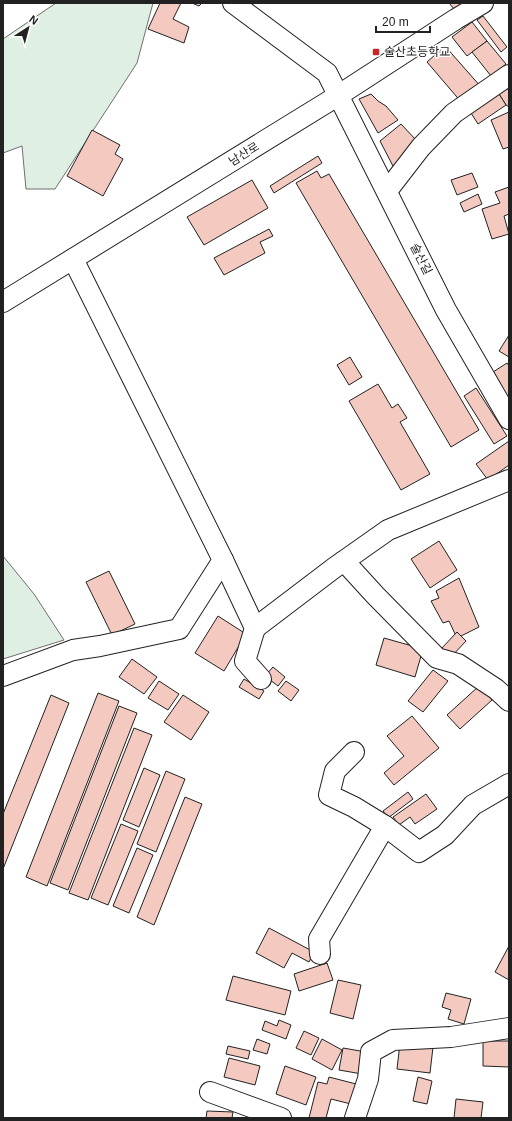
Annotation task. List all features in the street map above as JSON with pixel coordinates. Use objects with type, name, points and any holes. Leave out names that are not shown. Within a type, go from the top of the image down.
[{"type":"street","name":"술산길","points":[[234,3],[327,73],[446,310],[509,418]]},
{"type":"street","name":"남산로","points":[[3,302],[339,95],[483,3]]},
{"type":"street","points":[[387,191],[421,147],[454,113],[509,74]]},
{"type":"street","points":[[73,259],[223,560],[255,628]]},
{"type":"street","points":[[262,679],[245,661],[255,628],[388,530],[509,480]]},
{"type":"street","points":[[3,676],[73,650],[100,646],[179,629],[223,560]]},
{"type":"street","points":[[344,561],[437,658],[458,664],[496,689],[509,701]]},
{"type":"street","points":[[354,752],[335,771],[329,794],[385,826],[419,852],[445,835],[472,805],[509,784]]},
{"type":"street","points":[[320,954],[318,939],[385,826]]},
{"type":"street","points":[[355,1118],[368,1079],[371,1052],[393,1040],[451,1037],[509,1028]]},
{"type":"street","points":[[210,1092],[281,1118]]},
{"type":"green space","points":[[56,3],[153,3],[137,63],[55,189],[26,189],[22,146],[3,153],[3,39]]},
{"type":"green space","points":[[3,556],[34,594],[64,640],[3,659]]},
{"type":"building","points":[[160,3],[181,3],[173,19],[189,27],[184,43],[148,29]]},
{"type":"building","points":[[192,3],[202,3],[199,6]]},
{"type":"building","points":[[449,3],[463,3],[455,10]]},
{"type":"building","points":[[483,16],[507,47],[501,52],[477,20]]},
{"type":"building","points":[[472,22],[487,41],[467,56],[452,37]]},
{"type":"building","points":[[487,41],[506,64],[491,76],[472,52]]},
{"type":"building","points":[[445,46],[481,87],[462,103],[427,62]]},
{"type":"building","points":[[506,88],[509,90],[509,107],[499,94]]},
{"type":"building","points":[[371,94],[386,106],[398,120],[378,133],[359,99]]},
{"type":"building","points":[[499,94],[506,105],[478,124],[471,113]]},
{"type":"building","points":[[509,112],[509,147],[503,149],[491,120]]},
{"type":"building","points":[[401,124],[416,140],[394,168],[380,141]]},
{"type":"building","points":[[92,130],[120,145],[115,154],[123,159],[103,196],[67,176]]},
{"type":"building","points":[[318,156],[322,163],[274,193],[270,186]]},
{"type":"building","points":[[317,171],[321,178],[329,174],[479,430],[451,447],[296,183]]},
{"type":"building","points":[[472,173],[478,187],[457,195],[451,180]]},
{"type":"building","points":[[252,180],[268,208],[204,245],[187,217]]},
{"type":"building","points":[[509,187],[509,214],[504,216],[509,234],[492,239],[482,209],[500,203],[495,192]]},
{"type":"building","points":[[478,194],[482,204],[464,212],[460,203]]},
{"type":"building","points":[[269,229],[273,236],[260,242],[265,253],[224,275],[214,258]]},
{"type":"building","points":[[509,335],[509,357],[499,351]]},
{"type":"building","points":[[350,357],[362,377],[349,385],[337,365]]},
{"type":"building","points":[[507,363],[509,366],[509,405],[490,374]]},
{"type":"building","points":[[378,384],[392,408],[398,404],[407,418],[400,422],[430,474],[401,490],[349,401]]},
{"type":"building","points":[[476,388],[507,436],[494,444],[464,396]]},
{"type":"building","points":[[509,441],[509,465],[488,480],[476,464]]},
{"type":"building","points":[[439,541],[457,570],[430,588],[411,559]]},
{"type":"building","points":[[109,571],[135,624],[112,635],[86,582]]},
{"type":"building","points":[[459,578],[479,627],[457,638],[449,621],[443,623],[431,601],[439,598],[436,591]]},
{"type":"building","points":[[218,616],[246,634],[224,671],[195,653]]},
{"type":"building","points":[[457,632],[466,641],[450,658],[441,649]]},
{"type":"building","points":[[384,638],[423,649],[415,677],[376,665]]},
{"type":"building","points":[[132,659],[157,677],[144,694],[119,677]]},
{"type":"building","points":[[273,667],[285,677],[278,686],[265,676]]},
{"type":"building","points":[[433,670],[448,681],[423,712],[408,701]]},
{"type":"building","points":[[244,679],[264,691],[259,699],[239,687]]},
{"type":"building","points":[[159,681],[179,694],[168,710],[148,698]]},
{"type":"building","points":[[286,681],[299,690],[291,701],[278,691]]},
{"type":"building","points":[[479,686],[492,700],[460,729],[447,715]]},
{"type":"building","points":[[98,693],[119,701],[47,886],[26,877]]},
{"type":"building","points":[[51,695],[69,703],[3,869],[3,814]]},
{"type":"building","points":[[183,695],[209,712],[191,740],[164,722]]},
{"type":"building","points":[[119,706],[137,713],[68,890],[50,883]]},
{"type":"building","points":[[412,716],[439,748],[394,785],[384,773],[404,756],[387,736]]},
{"type":"building","points":[[134,728],[152,735],[88,900],[69,893]]},
{"type":"building","points":[[144,768],[160,775],[139,827],[123,820]]},
{"type":"building","points":[[166,771],[185,779],[156,852],[137,844]]},
{"type":"building","points":[[408,792],[413,799],[388,818],[383,811]]},
{"type":"building","points":[[426,794],[437,809],[415,824],[410,817],[399,825],[393,817]]},
{"type":"building","points":[[185,797],[202,804],[154,925],[137,917]]},
{"type":"building","points":[[121,824],[138,831],[108,905],[91,898]]},
{"type":"building","points":[[137,848],[153,855],[129,913],[113,906]]},
{"type":"building","points":[[269,928],[314,952],[309,962],[292,953],[284,968],[256,953]]},
{"type":"building","points":[[509,946],[509,980],[495,972]]},
{"type":"building","points":[[327,963],[333,980],[299,991],[294,974]]},
{"type":"building","points":[[233,976],[291,991],[285,1015],[226,1000]]},
{"type":"building","points":[[338,980],[361,985],[353,1019],[330,1013]]},
{"type":"building","points":[[446,993],[471,999],[464,1024],[448,1019],[451,1010],[442,1007]]},
{"type":"building","points":[[279,1020],[291,1025],[286,1039],[262,1030],[265,1021],[277,1026]]},
{"type":"building","points":[[304,1031],[319,1038],[311,1055],[296,1048]]},
{"type":"building","points":[[257,1039],[270,1044],[267,1054],[253,1050]]},
{"type":"building","points":[[322,1039],[342,1050],[332,1070],[312,1059]]},
{"type":"building","points":[[483,1041],[509,1041],[509,1067],[483,1066]]},
{"type":"building","points":[[400,1043],[433,1047],[430,1073],[397,1069]]},
{"type":"building","points":[[228,1046],[250,1051],[248,1059],[226,1054]]},
{"type":"building","points":[[343,1048],[366,1052],[362,1074],[339,1070]]},
{"type":"building","points":[[229,1058],[260,1066],[255,1085],[224,1077]]},
{"type":"building","points":[[285,1066],[316,1077],[306,1105],[276,1094]]},
{"type":"building","points":[[329,1077],[360,1085],[355,1105],[331,1099],[326,1118],[309,1118],[318,1082],[327,1084]]},
{"type":"building","points":[[418,1077],[432,1081],[427,1104],[413,1101]]},
{"type":"building","points":[[456,1099],[483,1102],[481,1118],[454,1118]]},
{"type":"building","points":[[207,1111],[233,1112],[232,1118],[206,1118]]},
{"type":"place","name":"술산초등학교","points":[[376,52]]}]
